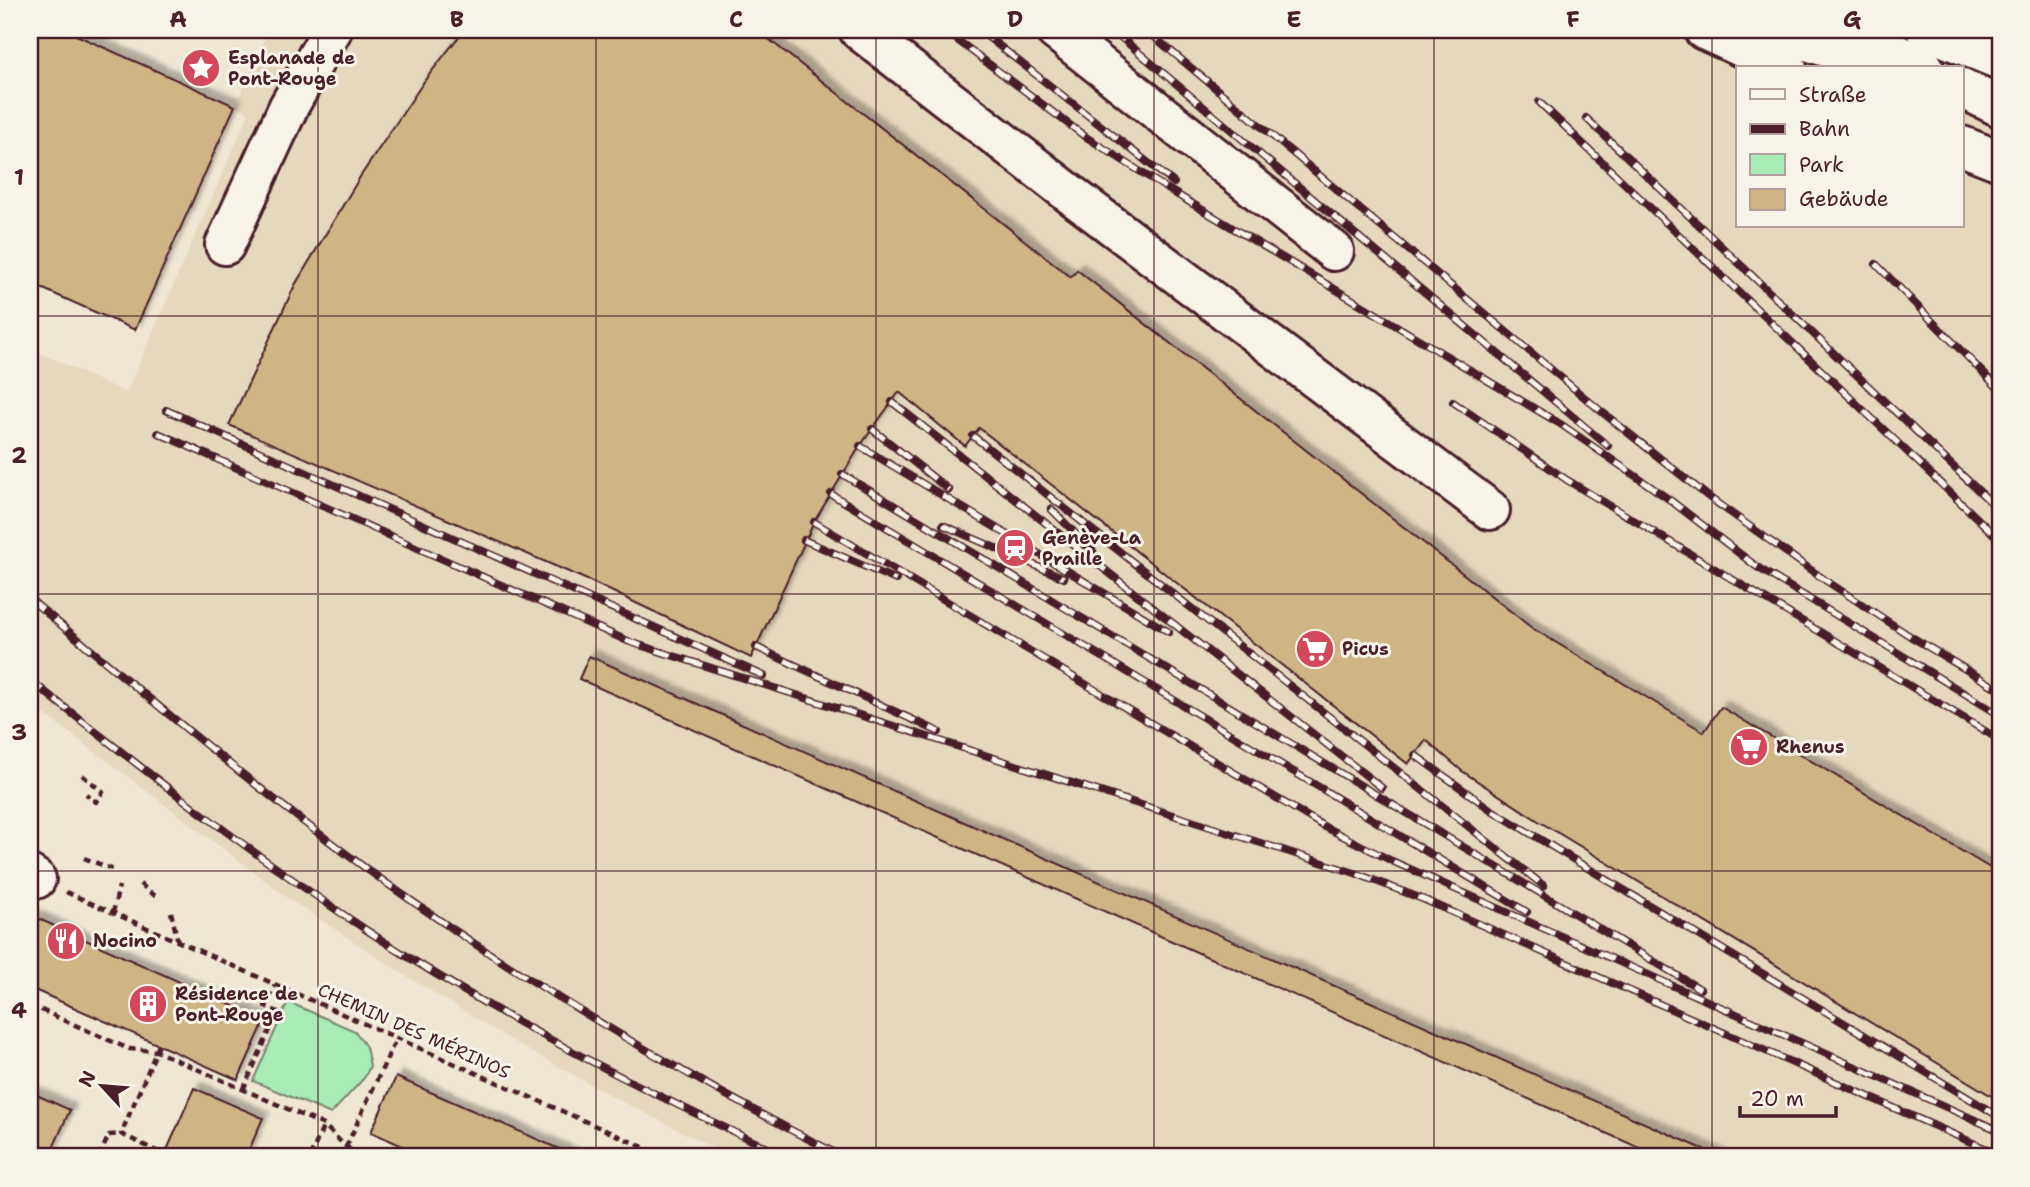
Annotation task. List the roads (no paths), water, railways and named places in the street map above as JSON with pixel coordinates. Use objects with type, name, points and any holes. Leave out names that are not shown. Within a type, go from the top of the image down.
[{"type":"main road","points":[[225,245],[289,106],[332,30]]},
{"type":"main road","points":[[859,30],[1078,200],[1490,510]]},
{"type":"main road","points":[[1055,30],[1334,251]]},
{"type":"main road","points":[[1704,30],[1783,66]]},
{"type":"main road","points":[[1774,30],[1884,66]]},
{"type":"main road","points":[[1845,30],[1920,66]]},
{"type":"main road","points":[[1926,30],[1992,57]]},
{"type":"main road","points":[[1946,30],[1992,57]]},
{"type":"main road","points":[[1964,147],[2000,161]]},
{"type":"railway","points":[[944,30],[1083,135],[1166,188],[1562,425],[1670,500],[1757,567],[2000,715]]},
{"type":"railway","points":[[979,30],[1174,183]]},
{"type":"railway","points":[[1112,30],[1608,446]]},
{"type":"railway","points":[[1146,30],[1602,412],[1710,498],[1825,580],[1910,636],[2000,690]]},
{"type":"railway","points":[[1539,102],[2000,540]]},
{"type":"railway","points":[[1586,118],[2000,511]]},
{"type":"railway","points":[[1876,264],[2000,390]]},
{"type":"railway","points":[[892,402],[1382,788]]},
{"type":"railway","points":[[1453,402],[1567,480],[2000,740]]},
{"type":"railway","points":[[166,410],[764,676]]},
{"type":"railway","points":[[872,429],[949,490]]},
{"type":"railway","points":[[158,433],[630,642],[1355,873],[1425,900],[2000,1155]]},
{"type":"railway","points":[[973,436],[1544,886]]},
{"type":"railway","points":[[860,446],[1169,632]]},
{"type":"railway","points":[[842,474],[1700,989]]},
{"type":"railway","points":[[831,494],[1527,912]]},
{"type":"railway","points":[[1051,509],[1093,551]]},
{"type":"railway","points":[[814,522],[1325,827],[1392,861],[2000,1131]]},
{"type":"railway","points":[[943,525],[1064,578]]},
{"type":"railway","points":[[804,540],[896,580]]},
{"type":"railway","points":[[30,599],[237,770],[421,908],[538,985],[658,1057],[843,1157]]},
{"type":"railway","points":[[756,647],[939,732]]},
{"type":"railway","points":[[30,680],[261,857],[405,955],[593,1062],[787,1157]]},
{"type":"railway","points":[[1415,755],[1490,809],[2000,1117]]},
{"type":"place","name":"Esplanade de Pont-Rouge","points":[[201,68]]},
{"type":"place","name":"Genève-La Praille","points":[[1015,548]]},
{"type":"place","name":"Picus","points":[[1315,649]]},
{"type":"place","name":"Rhenus","points":[[1749,747]]},
{"type":"place","name":"Nocino","points":[[66,941]]},
{"type":"place","name":"Résidence de Pont-Rouge","points":[[148,1004]]}]
